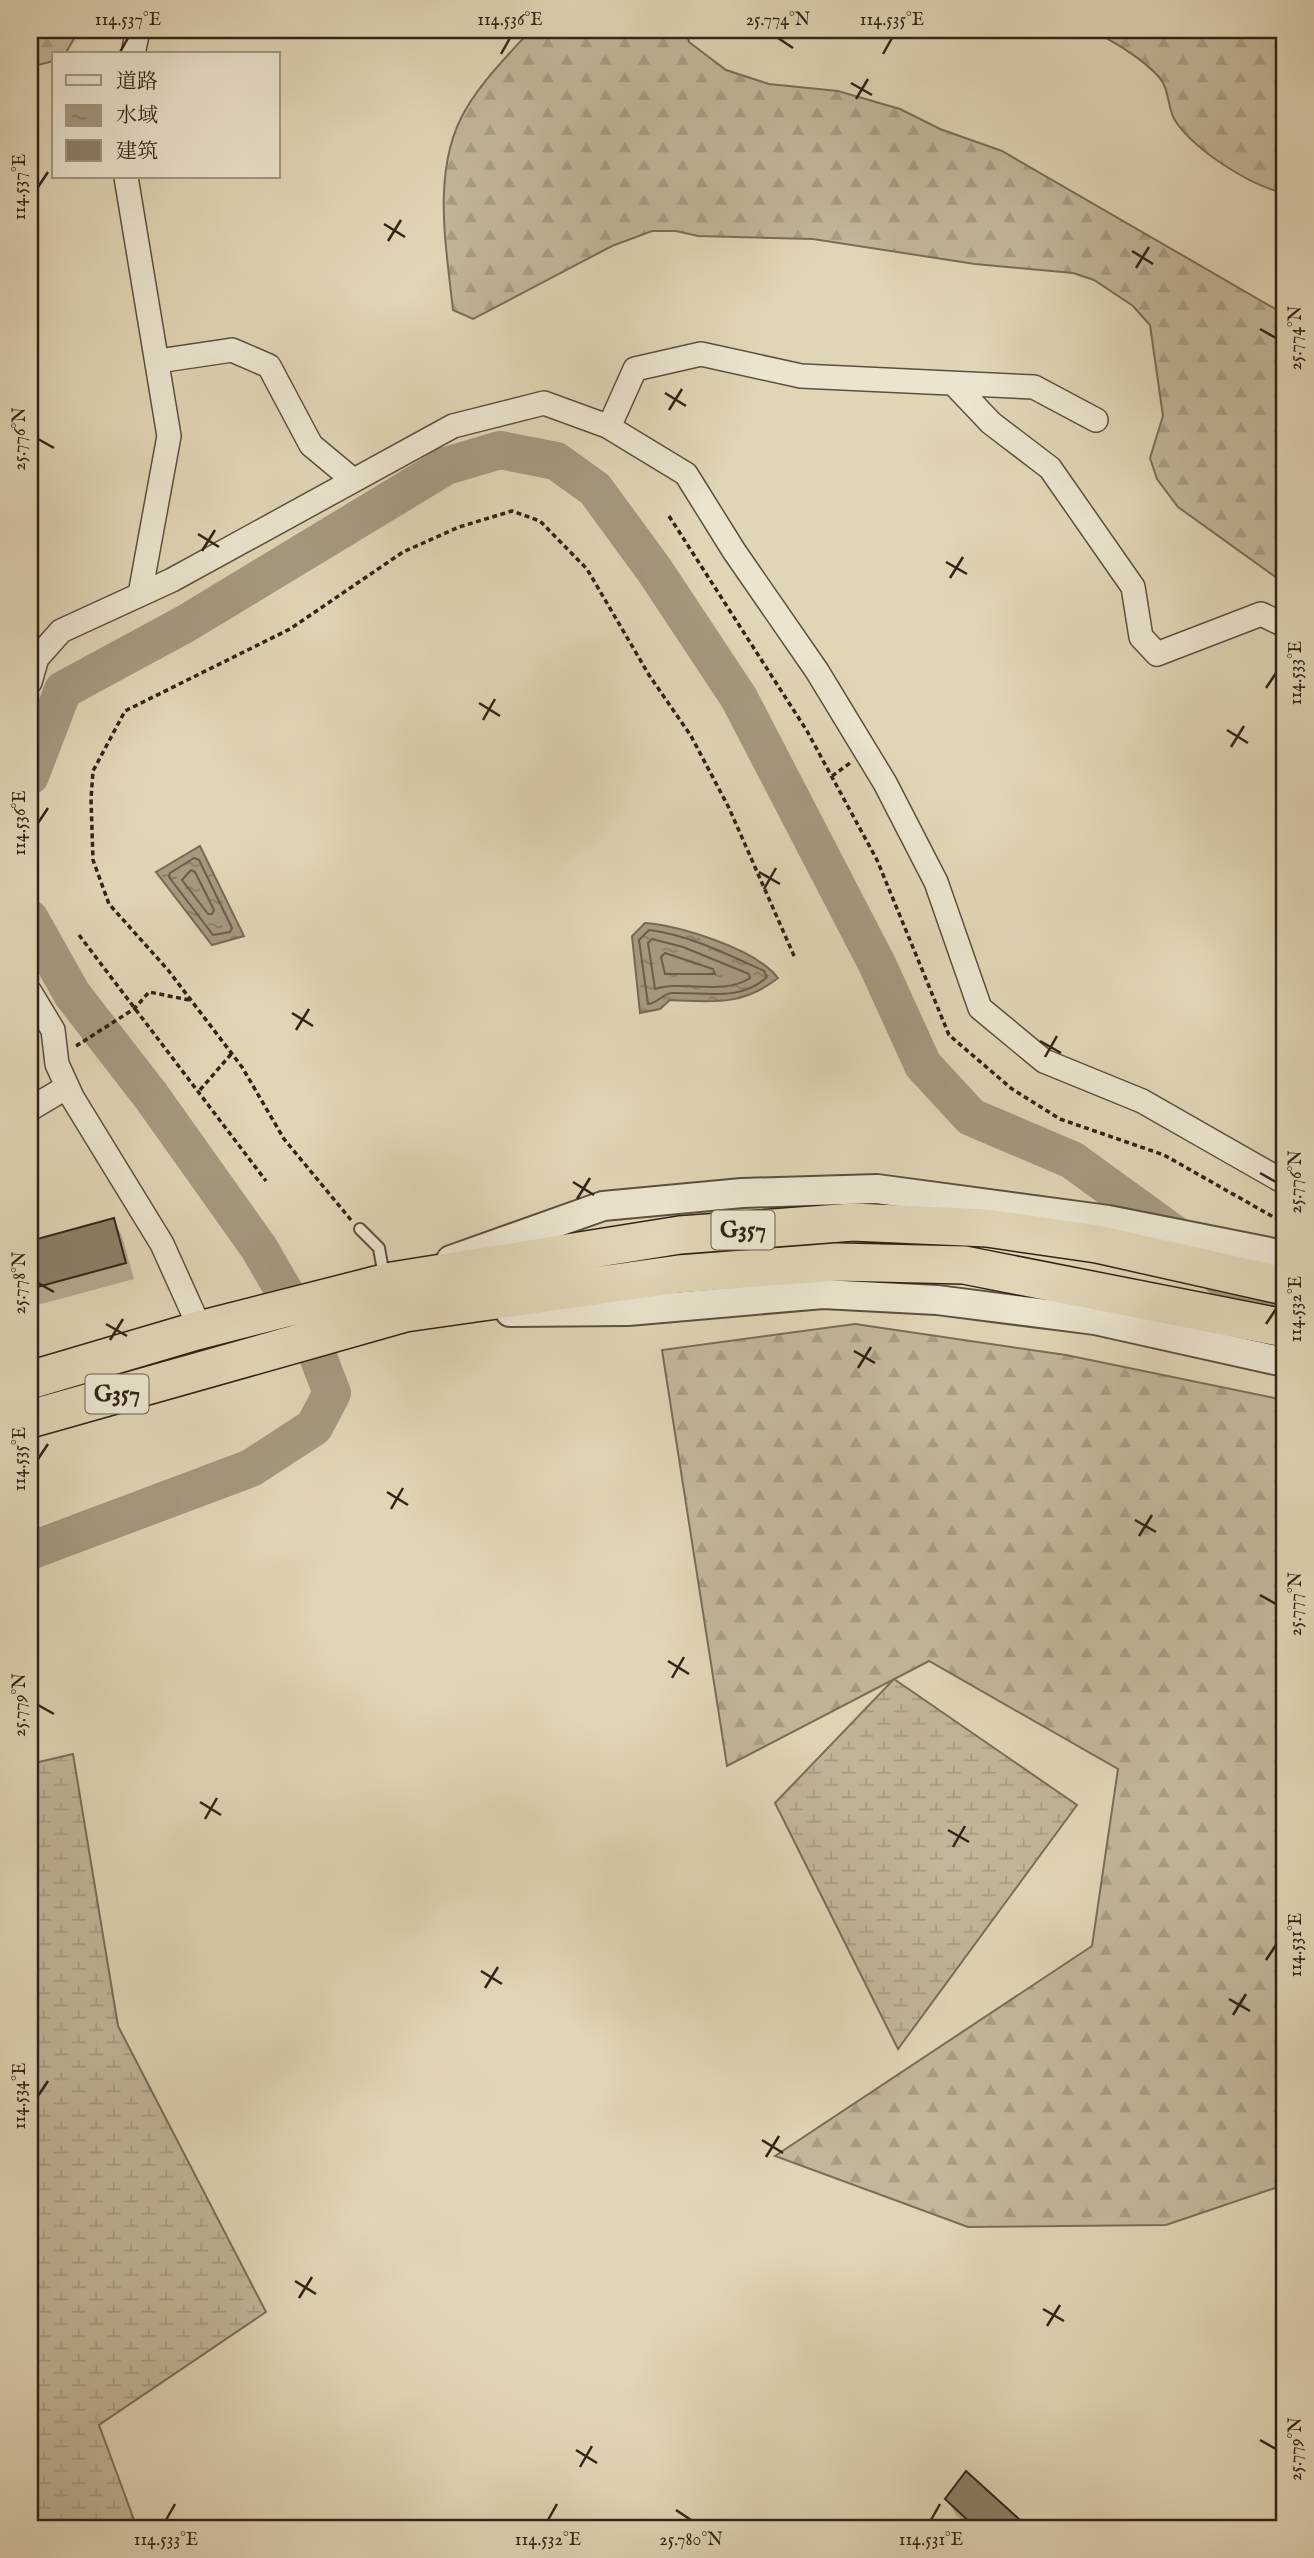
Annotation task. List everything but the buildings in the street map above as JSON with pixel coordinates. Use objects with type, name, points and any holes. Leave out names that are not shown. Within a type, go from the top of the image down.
[{"type":"highway","name":"G357","points":[[30,1380],[195,1331],[680,1234],[853,1222],[1102,1232],[1284,1286]]},
{"type":"highway","name":"G357","points":[[30,1419],[203,1369],[394,1292],[837,1262],[964,1265],[1097,1289],[1284,1328]]},
{"type":"street","points":[[133,52],[138,30]]},
{"type":"street","points":[[126,178],[169,436],[140,594]]},
{"type":"street","points":[[158,361],[232,349],[269,366],[311,445],[354,480]]},
{"type":"street","points":[[609,427],[635,369],[702,354],[801,376],[1034,387],[1096,420]]},
{"type":"street","points":[[954,384],[991,423],[1050,468],[1133,587],[1141,638],[1157,654],[1261,614],[1284,625]]},
{"type":"street","points":[[30,682],[37,658],[61,631],[140,594],[453,426],[544,403],[609,427],[686,474],[734,551],[817,671],[885,783],[936,882],[981,1008],[1044,1061],[1142,1101],[1284,1182]]},
{"type":"street","points":[[30,992],[53,1030],[57,1064],[67,1087],[162,1244],[194,1315],[195,1331]]},
{"type":"street","points":[[30,1109],[67,1087]]},
{"type":"street","points":[[1102,1232],[1284,1255]]},
{"type":"street","points":[[394,1292],[628,1311],[823,1294],[937,1300],[1095,1320],[1284,1362]]},
{"type":"lane","points":[[359,1228],[379,1248],[394,1292]]},
{"type":"path","points":[[359,1228],[331,1199],[284,1139],[232,1053],[191,1000],[109,904],[93,860],[93,771],[125,711],[290,629],[403,552],[459,527],[512,511],[540,521],[587,569],[649,674],[691,736],[729,808],[795,958]]},
{"type":"path","points":[[79,935],[134,1009],[200,1090],[266,1181]]},
{"type":"path","points":[[83,1042],[134,1009],[149,992],[191,1000]]},
{"type":"path","points":[[200,1090],[232,1053]]},
{"type":"green space","points":[[30,30],[73,30],[75,37],[66,52],[52,52],[52,62],[30,67]]},
{"type":"green space","points":[[531,30],[686,30],[689,42],[726,70],[769,84],[838,91],[900,109],[940,129],[1002,151],[1284,314],[1284,583],[1178,507],[1157,479],[1150,458],[1163,416],[1150,325],[1133,306],[1094,280],[1073,273],[975,264],[813,239],[698,236],[676,231],[652,231],[612,246],[473,319],[453,310],[444,207],[448,156],[455,132],[473,98]]},
{"type":"green space","points":[[1092,30],[1284,30],[1284,193],[1256,183],[1225,166],[1197,144],[1173,117],[1165,87],[1159,77],[1119,45]]},
{"type":"green space","points":[[855,1324],[1066,1355],[1284,1400],[1284,2185],[1166,2225],[968,2227],[775,2156],[1092,1946],[1118,1769],[929,1661],[727,1766],[662,1350]]},
{"type":"green space","points":[[894,1679],[1077,1805],[898,2049],[775,1803]]},
{"type":"green space","points":[[73,1754],[118,2026],[266,2312],[99,2425],[137,2528],[30,2528],[30,1764]]},
{"type":"water","points":[[200,846],[244,936],[212,945],[156,872]]},
{"type":"water","points":[[645,923],[678,929],[717,941],[753,958],[778,978],[740,998],[714,1001],[670,1000],[660,1009],[640,1013],[632,936]]},
{"type":"waterway","points":[[30,776],[63,690],[185,624],[446,466],[500,450],[556,461],[595,489],[655,571],[739,698],[877,964],[923,1065],[971,1117],[1072,1160],[1181,1239],[1284,1338]]},
{"type":"waterway","points":[[30,919],[72,994],[151,1096],[259,1248],[310,1336],[332,1393],[314,1427],[251,1468],[30,1551]]}]
